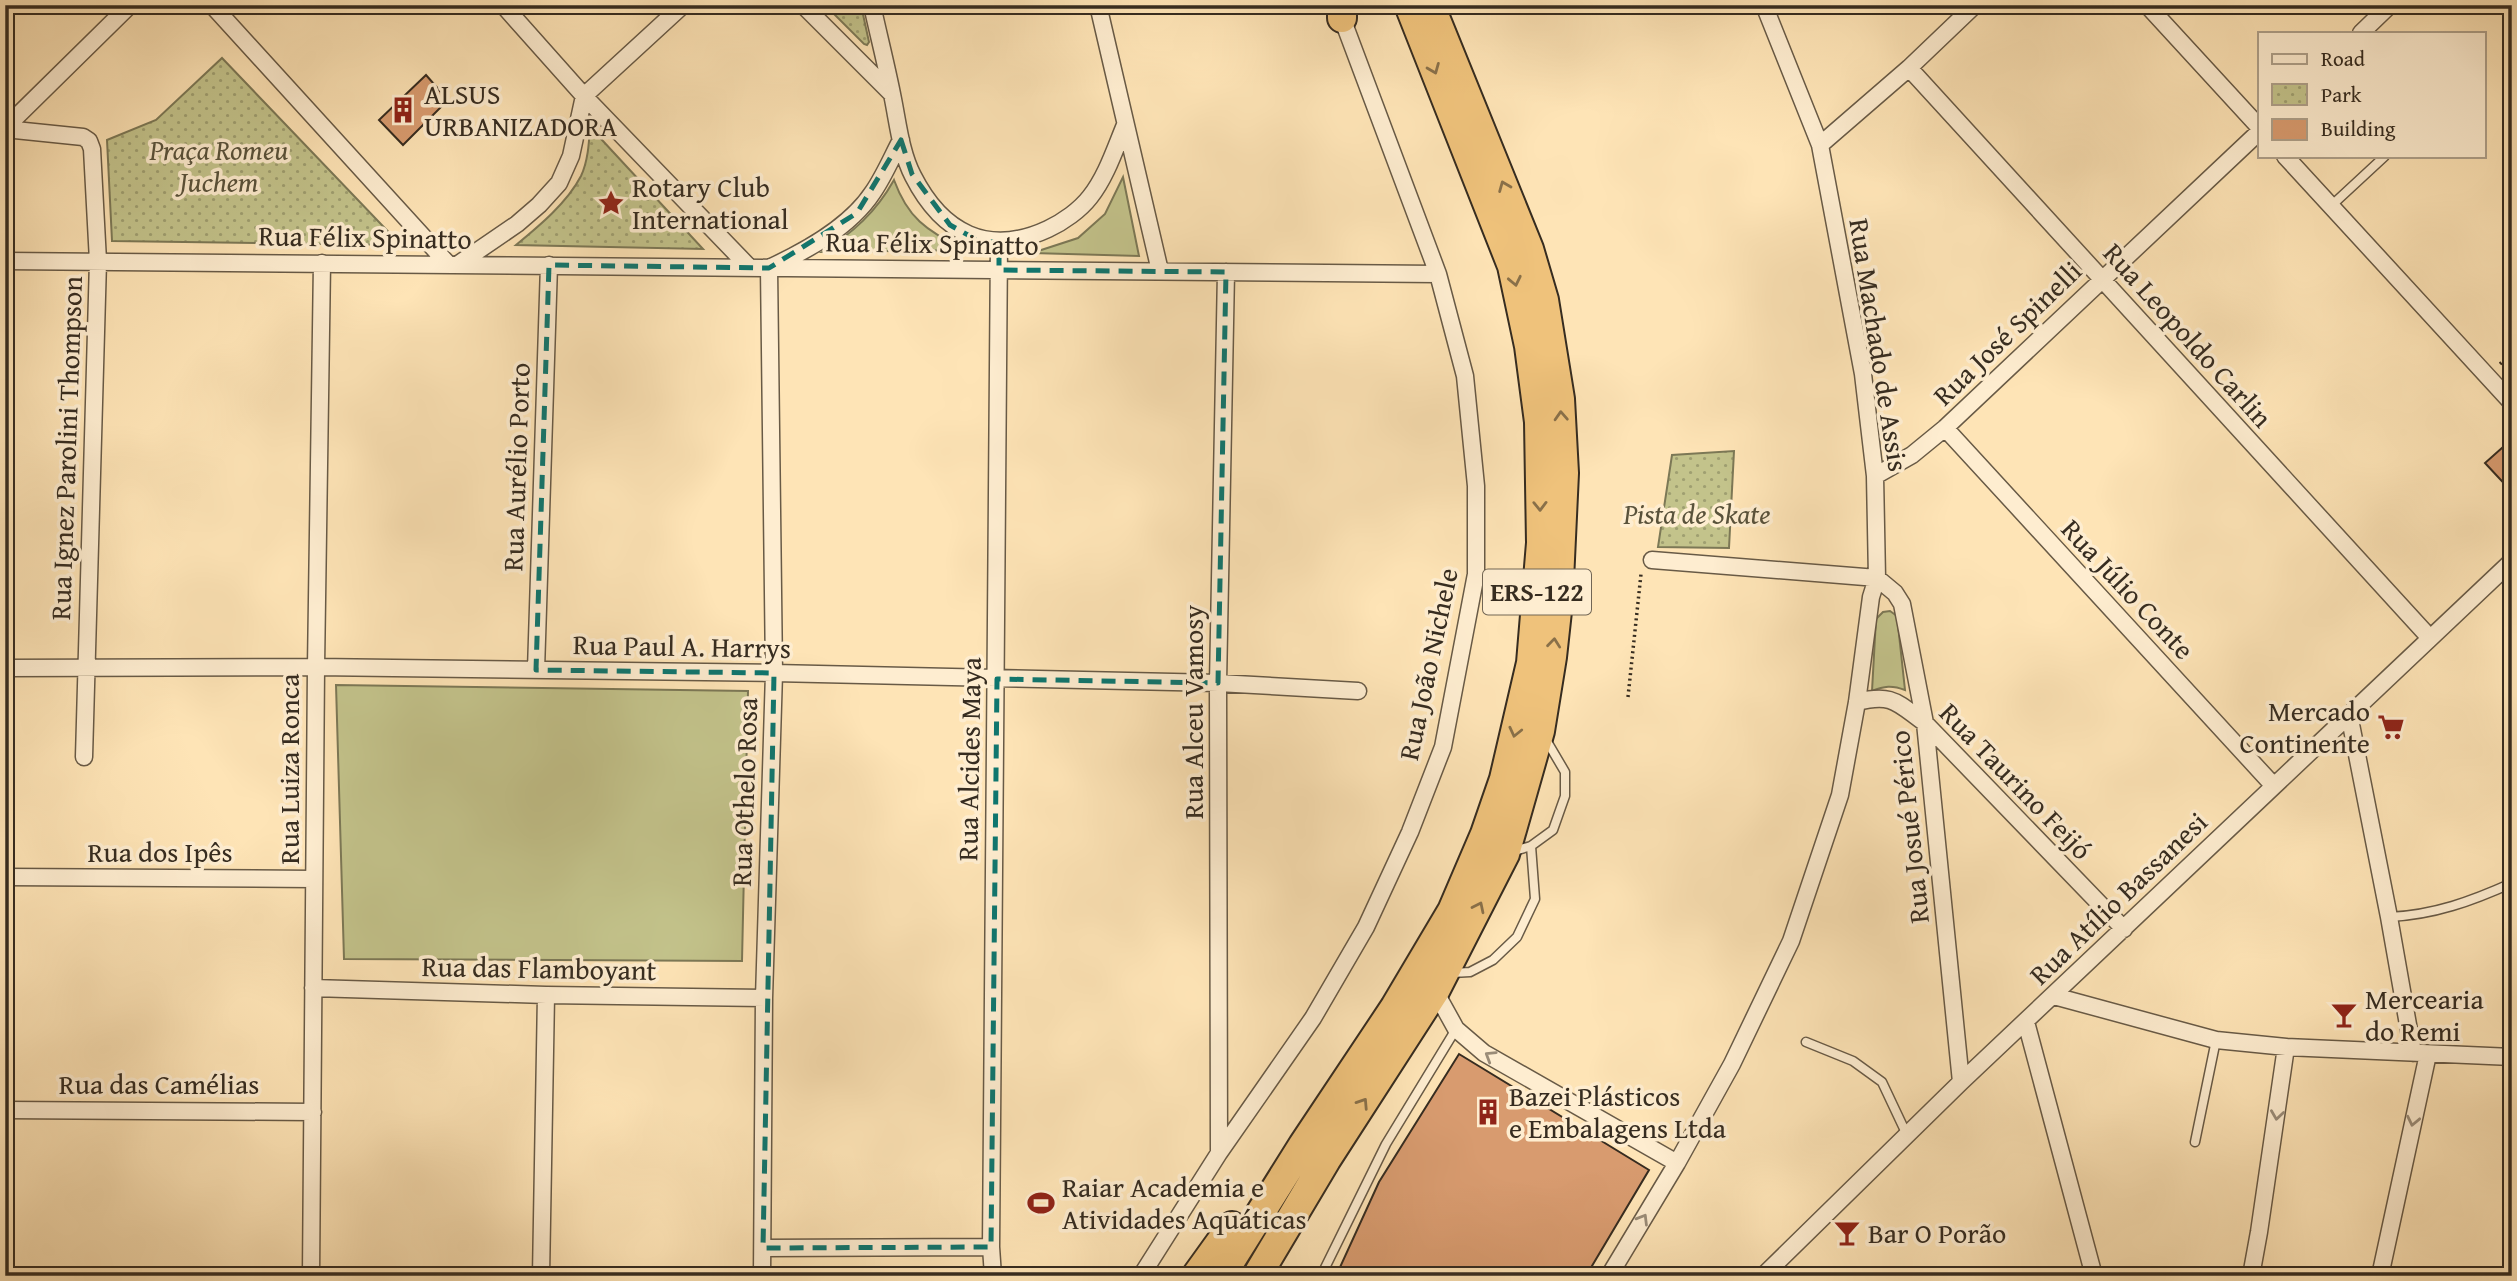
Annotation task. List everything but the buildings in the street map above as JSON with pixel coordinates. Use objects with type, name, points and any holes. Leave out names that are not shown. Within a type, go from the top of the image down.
[{"type":"highway","name":"ERS-122","points":[[1221,1276],[1303,1145],[1395,1007],[1452,911],[1485,834],[1504,779],[1531,663],[1541,532],[1539,422],[1530,346],[1512,266],[1409,5]]},
{"type":"highway","name":"ERS-122","points":[[1257,1276],[1326,1160],[1440,982],[1518,850],[1554,644],[1564,473],[1560,399],[1544,300],[1529,249],[1430,5]]},
{"type":"highway","points":[[1196,1276],[1245,1209],[1303,1145]]},
{"type":"highway","points":[[1280,1276],[1326,1160]]},
{"type":"street","points":[[5,129],[130,5]]},
{"type":"street","points":[[212,5],[452,264],[517,224],[559,183],[571,156],[584,96],[683,5]]},
{"type":"street","points":[[503,5],[584,96],[750,268]]},
{"type":"street","points":[[803,5],[892,94]]},
{"type":"street","points":[[872,5],[901,140],[912,174],[935,209],[950,225],[977,240],[999,243],[1028,238],[1061,223],[1090,198],[1104,174],[1125,125]]},
{"type":"street","points":[[1098,5],[1160,271]]},
{"type":"street","name":"Rua Machado de Assis","points":[[1609,1276],[1677,1163],[1732,1064],[1791,941],[1840,795],[1857,702],[1869,610],[1877,578],[1875,476],[1863,374],[1819,145],[1764,5]]},
{"type":"street","points":[[1819,145],[1909,68],[1975,5]]},
{"type":"street","points":[[2147,5],[2258,127]]},
{"type":"street","points":[[2362,32],[2390,5]]},
{"type":"street","points":[[2508,5],[2512,10]]},
{"type":"street","name":"Rua João Nichele","points":[[1141,1276],[1219,1153],[1313,1018],[1366,927],[1410,832],[1443,747],[1476,574],[1476,486],[1465,376],[1438,274],[1341,10]]},
{"type":"street","name":"Rua Leopoldo Carlin","points":[[1909,68],[2430,638]]},
{"type":"street","name":"Rua Ignez Parolini Thompson","points":[[5,129],[83,137],[89,141],[92,149],[98,261],[84,757]]},
{"type":"street","name":"Rua José Spinelli","points":[[1875,476],[1904,461],[1945,428],[2258,131]]},
{"type":"street","points":[[769,268],[796,256],[857,213],[874,192],[901,140]]},
{"type":"street","points":[[2288,158],[2512,403]]},
{"type":"street","name":"Rua Alcides Maya","points":[[993,1276],[991,1247],[999,243]]},
{"type":"street","name":"Rua Félix Spinatto","points":[[5,261],[1438,274]]},
{"type":"street","name":"Rua Luiza Ronca","points":[[311,1276],[322,263]]},
{"type":"street","name":"Rua Aurélio Porto","points":[[536,670],[549,265]]},
{"type":"street","name":"Rua Othelo Rosa","points":[[762,1276],[764,998],[774,673],[769,268]]},
{"type":"street","name":"Rua Alceu Vamosy","points":[[1219,1153],[1218,682],[1226,272]]},
{"type":"street","name":"Rua Júlio Conte","points":[[1945,428],[2273,785]]},
{"type":"street","points":[[1652,560],[1877,578]]},
{"type":"street","name":"Rua Atílio Bassanesi","points":[[1763,1276],[1961,1082],[2512,561]]},
{"type":"street","name":"Rua Josué Périco","points":[[1877,578],[1895,593],[1902,604],[1925,723],[1961,1082]]},
{"type":"street","name":"Rua Paul A. Harrys","points":[[5,667],[316,667],[774,673],[1218,682],[1358,691]]},
{"type":"street","name":"Rua Taurino Feijó","points":[[1857,702],[1877,697],[1889,698],[1925,723],[2124,929]]},
{"type":"street","points":[[2349,714],[2389,917],[2420,1053],[2380,1276]]},
{"type":"street","name":"Rua dos Ipês","points":[[5,877],[314,879]]},
{"type":"street","points":[[1440,982],[1456,1028],[1484,1053],[1677,1163]]},
{"type":"street","name":"Rua das Flamboyant","points":[[313,988],[764,998]]},
{"type":"street","points":[[541,1276],[546,995]]},
{"type":"street","points":[[2054,996],[2216,1040],[2286,1047],[2512,1057]]},
{"type":"street","points":[[2026,1022],[2094,1276]]},
{"type":"street","points":[[2251,1276],[2286,1047]]},
{"type":"street","name":"Rua das Camélias","points":[[5,1110],[313,1112]]},
{"type":"street","points":[[763,1248],[991,1247]]},
{"type":"lane","points":[[2331,206],[2383,158]]},
{"type":"lane","points":[[1440,982],[1470,972],[1493,960],[1517,937],[1535,899],[1518,850],[1553,830],[1565,796],[1565,772],[1540,732]]},
{"type":"lane","points":[[2389,917],[2414,916],[2453,908],[2512,883]]},
{"type":"lane","points":[[1321,1276],[1386,1144],[1456,1028]]},
{"type":"lane","points":[[2195,1142],[2216,1040]]},
{"type":"lane","points":[[1806,1042],[1853,1061],[1882,1082],[1907,1135]]},
{"type":"path","points":[[1628,697],[1640,576],[1646,564],[1652,560]]},
{"type":"highlighted area","points":[[901,140],[912,174],[950,225],[977,240],[999,243],[999,270],[1226,272],[1218,683],[997,679],[991,1247],[763,1248],[774,673],[536,670],[549,265],[769,268],[857,213]]},
{"type":"green space","points":[[825,5],[861,5],[869,42],[867,45],[864,44]]},
{"type":"green space","name":"Praça Romeu Juchem","points":[[222,58],[401,245],[112,241],[107,140],[156,120]]},
{"type":"green space","points":[[590,127],[703,249],[516,245],[552,214],[575,186],[585,164]]},
{"type":"green space","points":[[1123,177],[1139,256],[1032,253],[1078,238],[1105,214]]},
{"type":"green space","points":[[894,180],[906,205],[921,223],[964,250],[822,252],[863,221],[880,202]]},
{"type":"green space","name":"Pista de Skate","points":[[1734,451],[1729,548],[1658,547],[1672,455]]},
{"type":"green space","points":[[1890,611],[1897,616],[1905,690],[1888,687],[1872,691],[1876,619],[1883,612]]},
{"type":"green space","points":[[336,685],[748,691],[742,961],[344,959]]},
{"type":"place","name":"ALSUS URBANIZADORA","points":[[403,110]]},
{"type":"place","name":"Rotary Club International","points":[[611,203]]},
{"type":"place","name":"Mercado Continente","points":[[2391,727]]},
{"type":"place","name":"Mercearia do Remi","points":[[2344,1015]]},
{"type":"place","name":"Bazei Plásticos e Embalagens Ltda","points":[[1488,1112]]},
{"type":"place","name":"Raiar Academia e Atividades Aquáticas","points":[[1041,1203]]},
{"type":"place","name":"Bar O Porão","points":[[1847,1233]]}]
